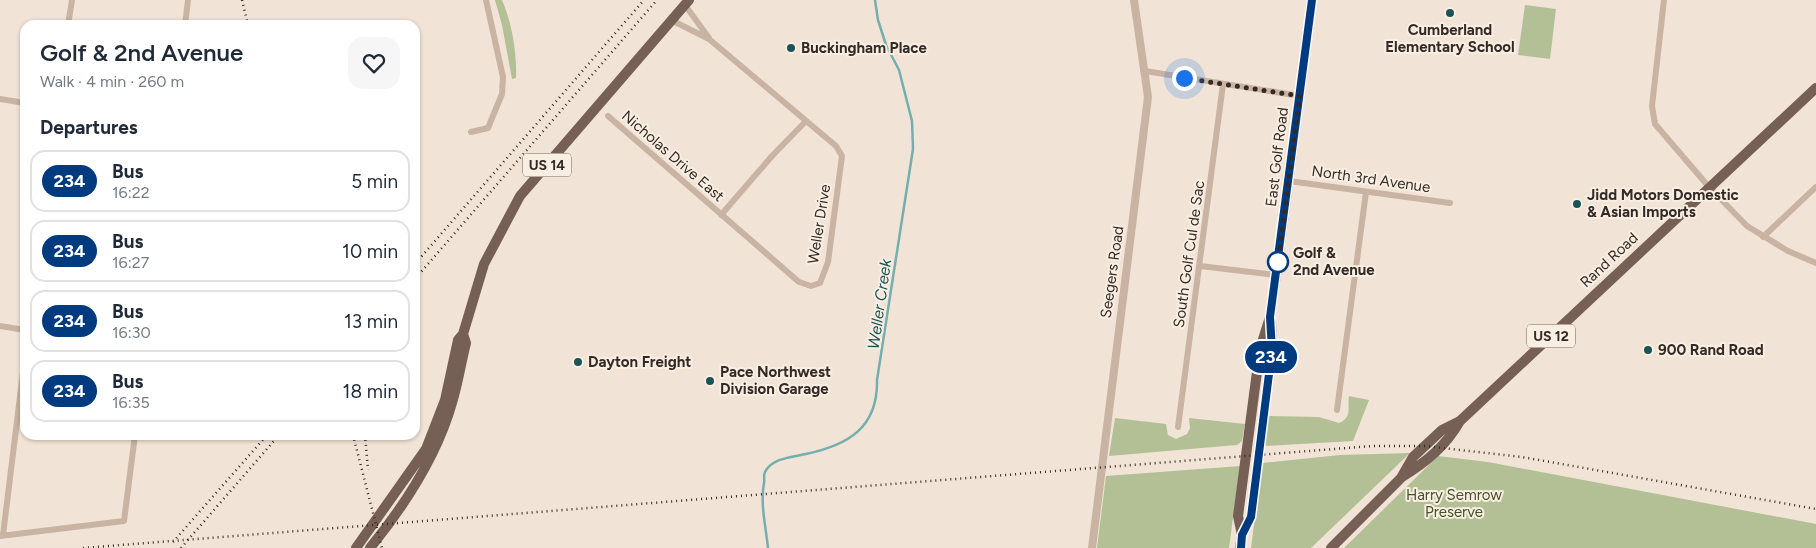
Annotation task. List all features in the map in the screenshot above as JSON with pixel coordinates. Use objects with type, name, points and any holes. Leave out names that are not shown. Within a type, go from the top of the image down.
[{"type":"main road","name":"East Golf Road","points":[[1240,548],[1242,535],[1251,517],[1272,350],[1270,317],[1312,0]]},
{"type":"main road","name":"US 14","points":[[356,548],[426,449],[445,400],[458,340],[463,334],[484,264],[520,196],[687,2]]},
{"type":"main road","name":"Rand Road","points":[[1331,548],[1401,478],[1413,457],[1442,430],[1464,417],[1816,88]]},
{"type":"main road","name":"US 14","points":[[370,548],[404,501],[434,451],[452,402],[466,343],[463,334]]},
{"type":"street","points":[[69,20],[72,0]]},
{"type":"street","points":[[186,20],[188,0]]},
{"type":"street","points":[[471,132],[488,128],[502,94],[503,78],[486,0]]},
{"type":"street","name":"Seegers Road","points":[[1092,548],[1146,122],[1148,88],[1134,0]]},
{"type":"street","points":[[1664,0],[1652,106],[1658,130],[1747,226],[1762,237],[1816,263]]},
{"type":"street","points":[[687,2],[710,39]]},
{"type":"street","points":[[671,20],[710,39],[806,120],[721,215]]},
{"type":"street","points":[[1145,71],[1300,96]]},
{"type":"street","name":"South Golf Cul de Sac","points":[[1178,427],[1223,84]]},
{"type":"street","points":[[0,99],[20,102]]},
{"type":"street","name":"Nicholas Drive East","points":[[608,116],[721,215]]},
{"type":"street","name":"Weller Drive","points":[[721,215],[799,282],[811,286],[820,283],[828,262],[842,156],[836,146],[806,120]]},
{"type":"street","name":"North 3rd Avenue","points":[[1289,181],[1450,203]]},
{"type":"street","points":[[1762,237],[1816,188]]},
{"type":"street","points":[[1337,410],[1366,192]]},
{"type":"street","points":[[1200,266],[1276,275]]},
{"type":"street","points":[[0,326],[20,329]]},
{"type":"street","points":[[20,393],[1,535],[124,521],[133,440]]},
{"type":"green space","points":[[495,0],[502,0],[511,28],[516,68],[516,78],[512,79],[502,25]]},
{"type":"green space","points":[[1525,5],[1556,9],[1550,59],[1518,55]]},
{"type":"green space","points":[[1349,396],[1369,400],[1353,441],[1264,446],[1268,416],[1319,417],[1339,423],[1348,415]]},
{"type":"green space","points":[[1115,418],[1166,424],[1168,435],[1176,439],[1187,434],[1190,428],[1189,418],[1245,424],[1242,441],[1237,445],[1109,456]]},
{"type":"green space","name":"Harry Semrow Preserve","points":[[1410,453],[1311,548],[1251,548],[1262,463],[1340,455]]},
{"type":"green space","name":"Harry Semrow Preserve","points":[[1438,456],[1488,462],[1816,524],[1816,548],[1344,548]]},
{"type":"green space","points":[[1240,466],[1229,548],[1097,548],[1106,476]]},
{"type":"waterway","name":"Weller Creek","points":[[768,548],[763,499],[764,475],[768,467],[783,459],[835,445],[858,432],[872,411],[876,397],[877,380],[913,149],[912,121],[899,70],[886,45],[878,20],[875,0]]},
{"type":"railway","points":[[242,0],[247,20]]},
{"type":"railway","points":[[420,258],[644,0]]},
{"type":"railway","points":[[420,273],[657,0]]},
{"type":"railway","points":[[173,542],[263,440]]},
{"type":"railway","points":[[181,548],[275,440]]},
{"type":"railway","points":[[354,440],[382,548]]},
{"type":"railway","points":[[365,440],[368,470]]},
{"type":"railway","points":[[83,548],[1372,446],[1425,446],[1522,457],[1816,509]]},
{"type":"bus line","name":"234","points":[[1241,548],[1242,535],[1251,517],[1272,350],[1270,317],[1312,0]]},
{"type":"place","name":"Cumberland Elementary School","points":[[1450,13]]},
{"type":"place","name":"Buckingham Place","points":[[791,48]]},
{"type":"place","name":"Jidd Motors Domestic & Asian Imports","points":[[1577,204]]},
{"type":"place","name":"Golf & 2nd Avenue","points":[[1278,262]]},
{"type":"place","name":"900 Rand Road","points":[[1648,350]]},
{"type":"place","name":"Dayton Freight","points":[[578,362]]},
{"type":"place","name":"Pace Northwest Division Garage","points":[[710,381]]},
{"type":"route","points":[[1184,78],[1300,96],[1278,262]]}]
